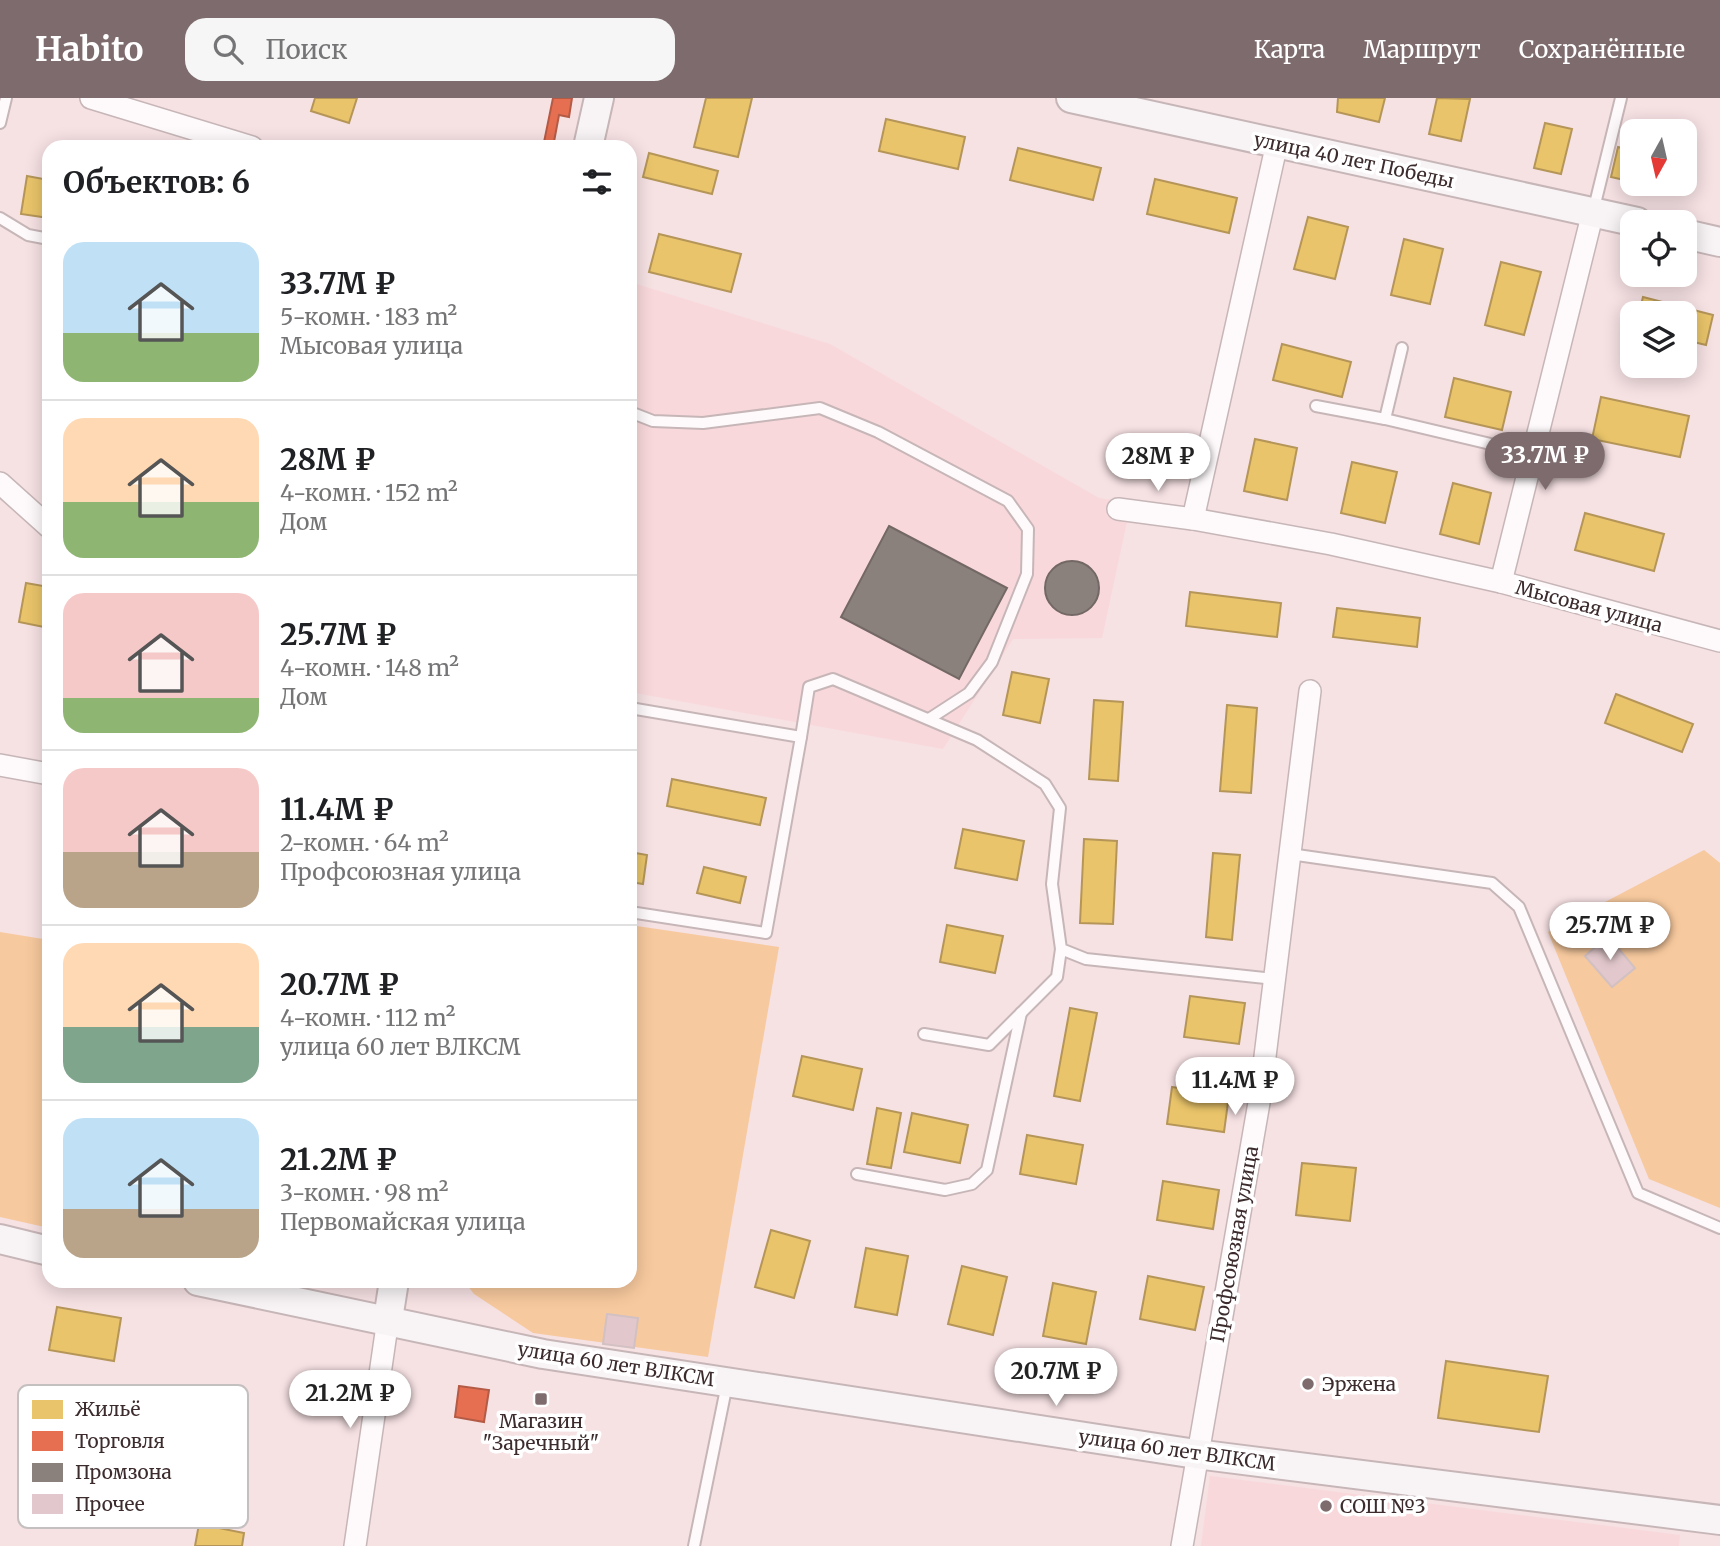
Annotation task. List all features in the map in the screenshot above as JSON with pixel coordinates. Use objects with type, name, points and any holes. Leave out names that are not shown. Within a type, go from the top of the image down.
[{"type":"street","points":[[91,98],[226,140]]},
{"type":"street","points":[[590,140],[599,98]]},
{"type":"street","name":"улица 40 лет Победы","points":[[1071,98],[1620,218]]},
{"type":"street","points":[[1193,519],[1277,143]]},
{"type":"street","name":"Мысовая улица","points":[[1593,212],[1502,582],[1720,641]]},
{"type":"street","points":[[1697,237],[1720,242]]},
{"type":"street","points":[[0,483],[42,521]]},
{"type":"street","points":[[1118,509],[1193,519],[1331,544],[1502,582]]},
{"type":"street","name":"Профсоюзная улица","points":[[1182,1546],[1260,1097],[1310,691]]},
{"type":"street","points":[[0,765],[42,773]]},
{"type":"street","points":[[0,1239],[42,1249]]},
{"type":"street","name":"улица 60 лет ВЛКСМ","points":[[233,1288],[543,1354],[1196,1454],[1720,1520]]},
{"type":"street","points":[[355,1546],[393,1288]]},
{"type":"lane","points":[[0,123],[6,98]]},
{"type":"lane","points":[[1593,212],[1621,98]]},
{"type":"lane","points":[[0,218],[28,235],[42,238]]},
{"type":"lane","points":[[1385,419],[1402,348]]},
{"type":"lane","points":[[1315,406],[1385,419],[1533,454]]},
{"type":"lane","points":[[637,415],[653,421],[703,423],[820,408],[878,432],[1008,501],[1028,529],[1027,574],[992,662],[969,693],[929,719]]},
{"type":"lane","points":[[637,913],[766,933],[809,687],[833,679],[929,719],[977,740],[1045,784],[1060,808],[1052,884],[1062,948],[1057,977],[989,1045],[924,1034]]},
{"type":"lane","points":[[637,709],[801,737]]},
{"type":"lane","points":[[1290,854],[1492,883],[1519,907],[1639,1193],[1720,1228]]},
{"type":"lane","points":[[1062,948],[1086,959],[1275,979]]},
{"type":"lane","points":[[857,1174],[945,1190],[972,1184],[988,1170],[1021,1013]]},
{"type":"lane","points":[[694,1546],[728,1382]]},
{"type":"shaded area","points":[[637,284],[830,344],[1099,498],[1131,503],[1102,638],[1013,639],[943,749],[637,693]]},
{"type":"shaded area","points":[[1704,850],[1720,863],[1720,1208],[1649,1179],[1548,932]]},
{"type":"shaded area","points":[[637,926],[779,947],[708,1357],[533,1333],[474,1294],[469,1288],[637,1288]]},
{"type":"shaded area","points":[[0,932],[42,939],[42,1226],[0,1217]]},
{"type":"shaded area","name":"СОШ №3","points":[[1210,1476],[1680,1535],[1679,1546],[1201,1546]]},
{"type":"building: Жильё","points":[[315,98],[357,98],[349,123],[311,111]]},
{"type":"building: Жильё","points":[[706,98],[752,98],[738,157],[694,147]]},
{"type":"building: Жильё","points":[[1338,98],[1385,98],[1379,122],[1337,112]]},
{"type":"building: Жильё","points":[[1437,98],[1470,99],[1461,141],[1429,134]]},
{"type":"building: Жильё","points":[[886,119],[965,137],[958,169],[879,151]]},
{"type":"building: Жильё","points":[[1545,123],[1572,129],[1561,174],[1534,168]]},
{"type":"building: Жильё","points":[[1618,147],[1620,148],[1620,179],[1611,177]]},
{"type":"building: Жильё","points":[[1018,148],[1101,168],[1093,200],[1010,180]]},
{"type":"building: Жильё","points":[[649,153],[718,171],[712,194],[643,177]]},
{"type":"building: Жильё","points":[[27,176],[42,179],[42,217],[21,214]]},
{"type":"building: Жильё","points":[[1155,179],[1237,198],[1229,233],[1147,214]]},
{"type":"building: Жильё","points":[[1308,217],[1348,227],[1335,279],[1294,269]]},
{"type":"building: Жильё","points":[[659,234],[741,254],[731,292],[649,272]]},
{"type":"building: Жильё","points":[[1404,239],[1443,249],[1430,304],[1391,295]]},
{"type":"building: Жильё","points":[[1501,262],[1541,272],[1524,335],[1485,325]]},
{"type":"building: Жильё","points":[[1643,297],[1659,301],[1642,301]]},
{"type":"building: Жильё","points":[[1697,311],[1713,315],[1706,345],[1697,343]]},
{"type":"building: Жильё","points":[[1282,344],[1351,362],[1342,397],[1273,380]]},
{"type":"building: Жильё","points":[[1454,378],[1511,392],[1502,430],[1445,417]]},
{"type":"building: Жильё","points":[[1601,397],[1689,416],[1680,457],[1592,439]]},
{"type":"building: Жильё","points":[[1255,439],[1297,448],[1287,500],[1244,491]]},
{"type":"building: Жильё","points":[[1352,462],[1397,472],[1385,523],[1341,513]]},
{"type":"building: Жильё","points":[[1453,483],[1491,493],[1479,544],[1440,534]]},
{"type":"building: Жильё","points":[[1585,513],[1664,534],[1654,571],[1575,550]]},
{"type":"building: Жильё","points":[[26,583],[42,586],[42,627],[19,622]]},
{"type":"building: Жильё","points":[[1190,592],[1281,603],[1277,637],[1186,626]]},
{"type":"building: Жильё","points":[[1337,608],[1420,618],[1417,647],[1333,637]]},
{"type":"building: Жильё","points":[[1012,672],[1049,679],[1040,723],[1003,715]]},
{"type":"building: Жильё","points":[[1616,694],[1693,724],[1682,752],[1605,723]]},
{"type":"building: Жильё","points":[[1094,700],[1123,702],[1118,781],[1089,779]]},
{"type":"building: Жильё","points":[[1227,705],[1257,708],[1251,793],[1220,791]]},
{"type":"building: Жильё","points":[[672,779],[766,798],[760,825],[667,806]]},
{"type":"building: Жильё","points":[[963,829],[1024,841],[1017,880],[955,868]]},
{"type":"building: Жильё","points":[[1084,839],[1117,841],[1113,924],[1080,923]]},
{"type":"building: Жильё","points":[[637,853],[647,855],[643,884],[637,883]]},
{"type":"building: Жильё","points":[[1213,853],[1240,855],[1232,940],[1206,937]]},
{"type":"building: Жильё","points":[[704,867],[746,877],[740,903],[697,893]]},
{"type":"building: Жильё","points":[[947,925],[1003,936],[995,973],[940,962]]},
{"type":"building: Жильё","points":[[1190,996],[1245,1003],[1239,1044],[1184,1037]]},
{"type":"building: Жильё","points":[[1070,1008],[1097,1013],[1080,1101],[1054,1096]]},
{"type":"building: Жильё","points":[[802,1056],[862,1069],[853,1110],[793,1096]]},
{"type":"building: Жильё","points":[[1172,1087],[1229,1095],[1224,1132],[1167,1124]]},
{"type":"building: Жильё","points":[[877,1108],[901,1113],[891,1168],[867,1164]]},
{"type":"building: Жильё","points":[[912,1113],[968,1125],[960,1163],[904,1152]]},
{"type":"building: Жильё","points":[[1027,1135],[1083,1145],[1076,1184],[1020,1174]]},
{"type":"building: Жильё","points":[[1302,1163],[1356,1168],[1350,1221],[1296,1215]]},
{"type":"building: Жильё","points":[[1163,1181],[1219,1190],[1213,1229],[1157,1220]]},
{"type":"building: Жильё","points":[[771,1230],[810,1241],[794,1298],[755,1287]]},
{"type":"building: Жильё","points":[[866,1248],[908,1256],[897,1315],[855,1307]]},
{"type":"building: Жильё","points":[[962,1266],[1007,1277],[993,1335],[948,1324]]},
{"type":"building: Жильё","points":[[1148,1276],[1204,1287],[1195,1330],[1140,1319]]},
{"type":"building: Жильё","points":[[1053,1283],[1096,1292],[1086,1344],[1043,1336]]},
{"type":"building: Жильё","points":[[57,1307],[121,1318],[114,1361],[49,1350]]},
{"type":"building: Жильё","points":[[1446,1361],[1548,1376],[1539,1432],[1438,1418]]},
{"type":"building: Жильё","points":[[198,1528],[219,1528],[244,1533],[242,1546],[195,1546]]},
{"type":"building: Торговля","points":[[553,98],[572,98],[569,117],[559,115],[554,140],[544,140]]},
{"type":"building: Торговля","points":[[459,1386],[489,1390],[484,1422],[455,1417]]},
{"type":"building: Промзона","points":[[889,526],[1007,588],[959,679],[841,617]]},
{"type":"building: Промзона","points":[[1072,561],[1091,569],[1099,588],[1091,607],[1072,615],[1053,607],[1045,588],[1053,569]]},
{"type":"building: Прочее","points":[[1608,936],[1635,968],[1612,987],[1585,956]]},
{"type":"building: Прочее","points":[[607,1314],[638,1318],[634,1348],[603,1344]]},
{"type":"place","name":"Эржена","points":[[1308,1384]]},
{"type":"place","name":"Магазин \"Заречный\"","points":[[541,1399]]},
{"type":"place","name":"СОШ №3","points":[[1326,1506]]}]
